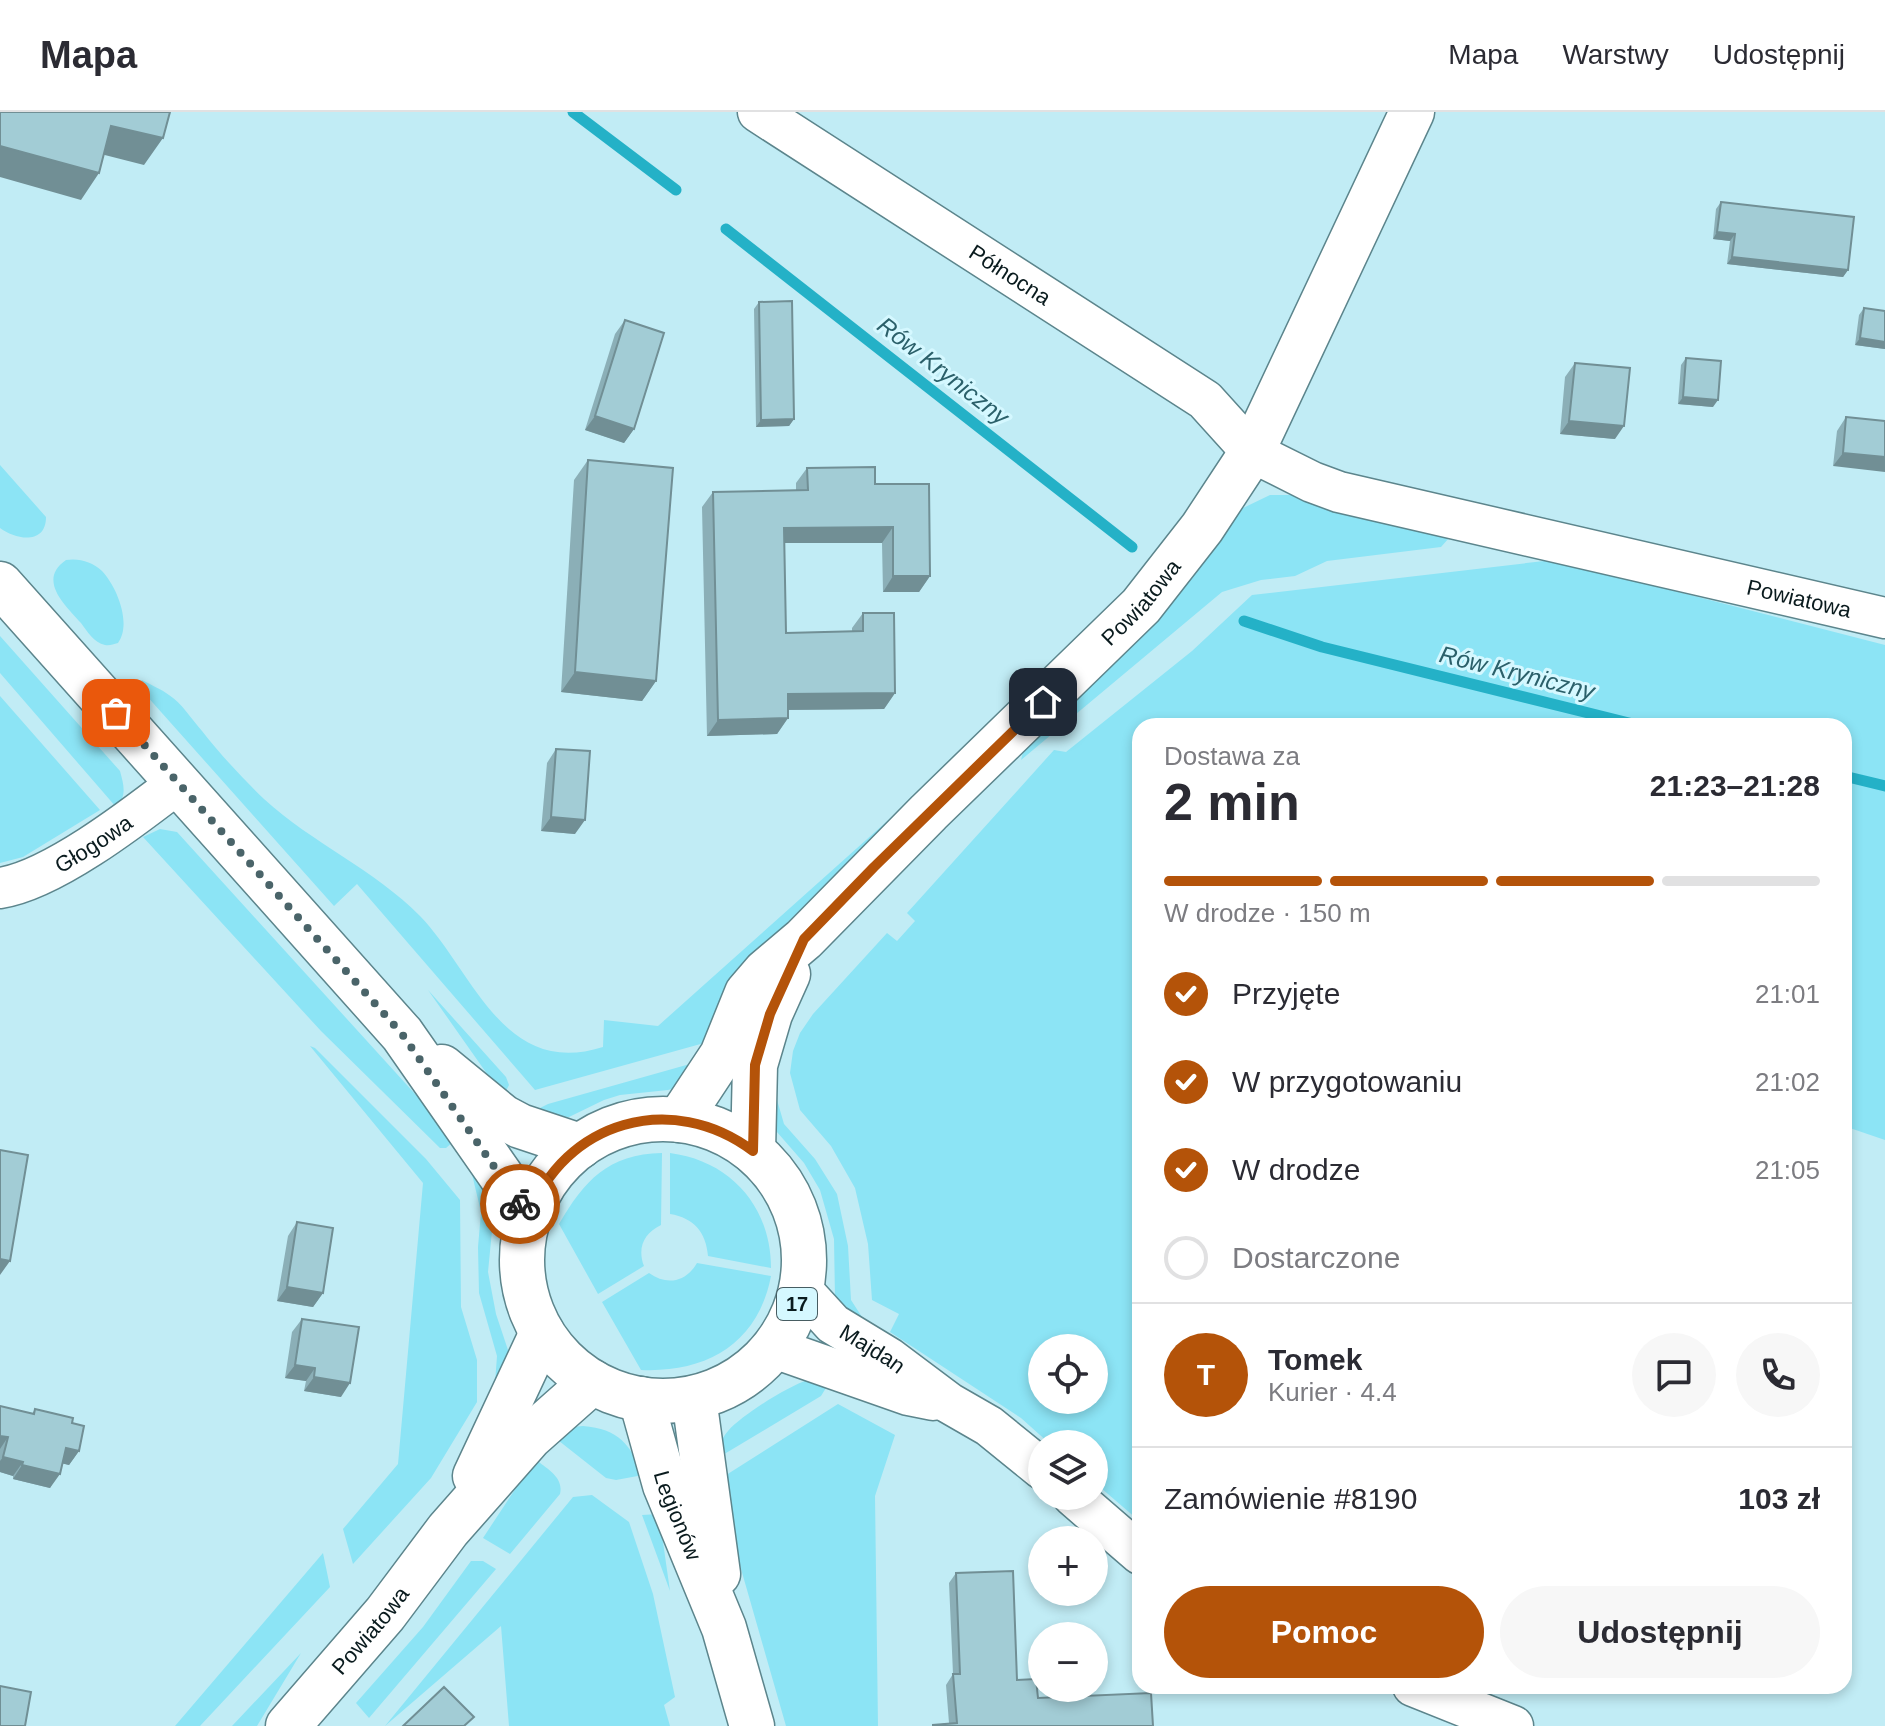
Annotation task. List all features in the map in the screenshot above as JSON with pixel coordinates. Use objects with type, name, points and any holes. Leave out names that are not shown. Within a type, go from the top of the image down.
[{"type":"main road","name":"Powiatowa","points":[[679,1120],[722,1055],[747,993],[765,972],[804,939],[1141,606],[1202,528],[1252,452],[1412,112]]},
{"type":"main road","points":[[0,584],[402,1034],[529,1216]]},
{"type":"main road","name":"Powiatowa","points":[[753,1151],[755,1065],[770,1014],[804,939]]},
{"type":"main road","points":[[402,1034],[503,1117],[520,1126],[580,1146]]},
{"type":"main road","name":"17","points":[[653,1119],[679,1120],[718,1130],[753,1151],[781,1182],[794,1207],[804,1248],[801,1289],[786,1330],[774,1348],[738,1380],[694,1398],[667,1401],[641,1399],[616,1393],[592,1382],[564,1361],[542,1333],[527,1300],[522,1276],[523,1239],[539,1193],[553,1171],[580,1146],[602,1132],[627,1124],[653,1119]]},
{"type":"main road","name":"Powiatowa","points":[[448,1530],[542,1333]]},
{"type":"main road","name":"Powiatowa","points":[[288,1726],[385,1614],[448,1530],[530,1437],[592,1382]]},
{"type":"main road","name":"Legionów","points":[[694,1398],[724,1628]]},
{"type":"main road","name":"Legionów","points":[[641,1399],[665,1485],[724,1628],[752,1726]]},
{"type":"street","name":"Północna","points":[[758,112],[1205,400],[1252,452]]},
{"type":"street","name":"Powiatowa","points":[[1252,452],[1339,492],[1885,618]]},
{"type":"street","name":"Głogowa","points":[[0,888],[17,886],[39,876],[123,825],[178,783]]},
{"type":"street","name":"Majdan","points":[[801,1289],[833,1324],[889,1358],[949,1403],[989,1426],[1028,1458]]},
{"type":"street","name":"Majdan","points":[[774,1348],[908,1395],[949,1403]]},
{"type":"street","points":[[1089,1510],[1132,1547]]},
{"type":"street","points":[[1433,1694],[1513,1726]]},
{"type":"shaded area","points":[[0,465],[46,517],[45,526],[36,536],[22,537],[0,528]]},
{"type":"shaded area","points":[[1270,495],[1297,495],[1449,538],[1441,547],[1327,561],[1295,576],[1261,580],[1222,592],[1021,760],[1025,744],[1241,509]]},
{"type":"shaded area","points":[[66,560],[90,563],[108,578],[123,616],[124,626],[118,643],[107,645],[97,642],[62,600],[54,584],[54,576]]},
{"type":"shaded area","points":[[1553,560],[1885,645],[1885,1140],[1852,1129],[1852,718],[1132,718],[1132,1515],[1108,1494],[1108,1430],[1034,1430],[1021,1418],[890,1332],[899,1314],[872,1300],[868,1244],[855,1188],[831,1146],[800,1110],[790,1073],[793,1051],[800,1033],[813,1014],[887,933],[897,941],[915,921],[907,913],[1054,750],[1066,752],[1192,651],[1252,595]]},
{"type":"shaded area","points":[[0,636],[120,771],[124,790],[116,807],[0,673]]},
{"type":"shaded area","points":[[142,680],[178,702],[264,799],[383,884],[420,916],[494,1014],[515,1034],[540,1048],[569,1053],[603,1047],[604,1020],[658,1026],[894,815],[761,949],[715,1040],[535,1090],[357,884],[334,906],[137,685]]},
{"type":"shaded area","points":[[0,696],[100,810],[23,857],[0,863]]},
{"type":"shaded area","points":[[160,829],[177,832],[426,1106],[454,1141],[446,1148],[440,1148],[321,1031],[143,837]]},
{"type":"shaded area","points":[[428,990],[506,1077],[509,1085],[505,1093],[497,1088]]},
{"type":"shaded area","points":[[310,1046],[426,1159],[460,1200],[461,1307],[477,1360],[477,1402],[431,1478],[353,1564],[343,1529],[398,1464],[423,1183]]},
{"type":"shaded area","points":[[697,1062],[679,1087],[620,1095],[569,1117],[526,1115],[548,1104]]},
{"type":"shaded area","points":[[775,1093],[784,1124],[815,1159],[837,1194],[848,1246],[851,1300],[862,1317],[857,1326],[835,1298],[834,1239],[820,1190],[804,1163],[770,1124]]},
{"type":"shaded area","points":[[662,1153],[661,1225],[650,1232],[644,1242],[641,1253],[644,1266],[598,1294],[559,1224],[578,1195],[600,1173],[627,1158]]},
{"type":"shaded area","points":[[670,1153],[712,1166],[743,1191],[764,1225],[771,1268],[708,1256],[705,1240],[697,1228],[686,1219],[670,1214]]},
{"type":"shaded area","points":[[471,1170],[493,1200],[488,1272],[496,1314],[510,1356],[495,1383],[497,1356],[479,1293],[481,1212]]},
{"type":"shaded area","points":[[697,1263],[771,1276],[754,1320],[726,1350],[707,1360],[665,1370],[641,1370],[602,1302],[649,1273],[663,1280],[676,1280]]},
{"type":"shaded area","points":[[808,1380],[829,1383],[821,1396],[716,1459],[723,1437],[735,1424],[754,1409]]},
{"type":"shaded area","points":[[838,1404],[895,1435],[875,1496],[878,1726],[786,1726],[723,1506],[723,1477]]},
{"type":"shaded area","points":[[572,1427],[606,1431],[622,1440],[643,1475],[616,1480],[606,1478],[554,1437]]},
{"type":"shaded area","points":[[535,1459],[557,1478],[560,1494],[510,1554],[483,1538]]},
{"type":"shaded area","points":[[592,1495],[629,1522],[653,1594],[675,1697],[664,1705],[670,1726],[509,1726],[501,1626],[385,1726],[573,1497]]},
{"type":"shaded area","points":[[659,1514],[670,1591],[642,1515]]},
{"type":"shaded area","points":[[323,1553],[330,1587],[200,1726],[175,1726]]},
{"type":"shaded area","points":[[471,1561],[483,1561],[496,1569],[369,1718],[356,1703],[423,1627]]},
{"type":"shaded area","points":[[301,1653],[257,1726],[232,1726]]},
{"type":"building","points":[[0,112],[170,112],[163,138],[111,126],[99,173],[0,146]]},
{"type":"building","points":[[1721,202],[1854,217],[1848,270],[1732,257],[1735,234],[1717,232]]},
{"type":"building","points":[[792,301],[794,419],[761,420],[759,302]]},
{"type":"building","points":[[1864,308],[1885,311],[1885,342],[1860,338]]},
{"type":"building","points":[[625,320],[664,333],[634,429],[595,416]]},
{"type":"building","points":[[1686,358],[1721,361],[1718,400],[1683,397]]},
{"type":"building","points":[[1575,363],[1630,368],[1624,426],[1569,421]]},
{"type":"building","points":[[1846,417],[1885,421],[1885,457],[1843,453]]},
{"type":"building","points":[[588,460],[673,468],[656,681],[575,672]]},
{"type":"building","points":[[875,467],[875,484],[929,484],[930,576],[893,576],[893,527],[784,528],[786,633],[863,631],[863,613],[894,613],[895,693],[788,694],[788,718],[718,720],[713,492],[808,490],[807,468]]},
{"type":"building","points":[[556,749],[590,751],[585,820],[551,817]]},
{"type":"building","points":[[0,1150],[28,1155],[10,1261],[0,1259]]},
{"type":"building","points":[[297,1222],[333,1228],[323,1293],[287,1287]]},
{"type":"building","points":[[302,1319],[359,1327],[350,1383],[314,1377],[315,1368],[295,1365]]},
{"type":"building","points":[[0,1406],[34,1414],[35,1409],[73,1418],[72,1423],[84,1426],[79,1451],[66,1448],[60,1474],[3,1457],[8,1437],[0,1436]]},
{"type":"building","points":[[1013,1571],[1017,1680],[1028,1679],[1028,1702],[1108,1702],[1108,1695],[1151,1694],[1153,1726],[933,1726],[957,1723],[953,1674],[960,1674],[956,1573]]},
{"type":"building","points":[[0,1686],[31,1692],[25,1726],[0,1726]]},
{"type":"building","points":[[444,1687],[474,1717],[464,1726],[403,1726]]},
{"type":"waterway","name":"Rów Kryniczny","points":[[573,112],[676,190]]},
{"type":"waterway","name":"Rów Kryniczny","points":[[726,229],[1132,547]]},
{"type":"waterway","name":"Rów Kryniczny","points":[[1244,621],[1322,647],[1609,718]]},
{"type":"waterway","name":"Rów Kryniczny","points":[[1852,778],[1885,786]]},
{"type":"way so far","points":[[116,713],[402,1034],[520,1204]]},
{"type":"route","points":[[520,1204],[529,1216],[545,1182],[570,1153],[602,1132],[627,1124],[653,1119],[692,1122],[718,1130],[753,1151],[755,1065],[770,1014],[804,939],[1043,702]]}]
